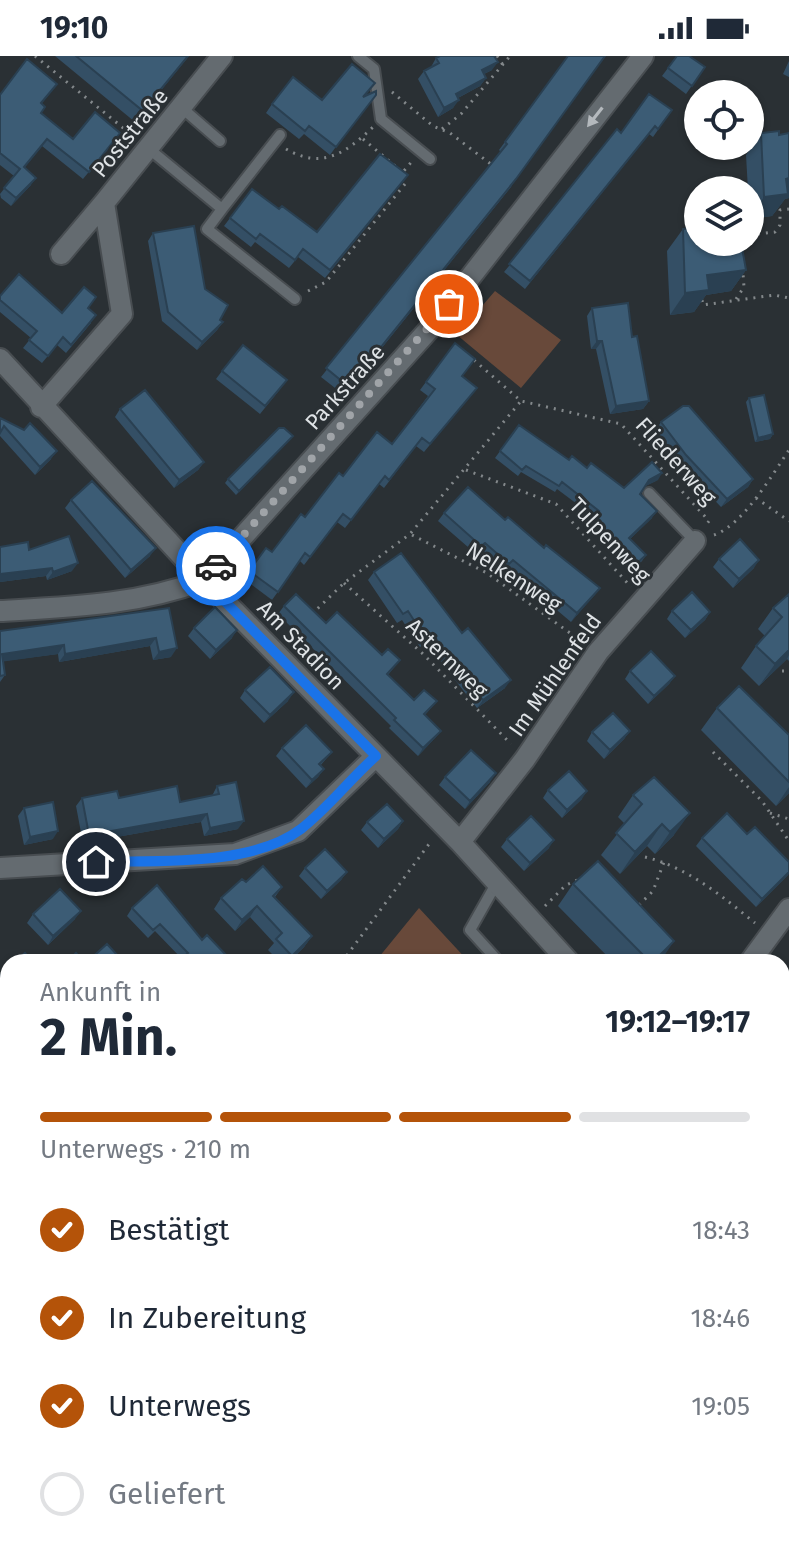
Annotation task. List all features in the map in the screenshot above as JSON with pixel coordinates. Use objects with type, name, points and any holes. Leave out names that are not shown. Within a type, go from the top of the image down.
[{"type":"street","name":"Poststraße","points":[[61,254],[222,56]]},
{"type":"street","name":"Parkstraße","points":[[0,611],[108,605],[164,595],[204,580],[433,325],[643,56]]},
{"type":"street","name":"Poststraße","points":[[41,407],[122,314],[104,203]]},
{"type":"street","name":"Am Stadion","points":[[0,359],[41,407],[204,580],[460,842],[561,954]]},
{"type":"street","name":"Im Mühlenfeld","points":[[460,842],[525,759],[598,652],[695,541]]},
{"type":"street","points":[[0,868],[200,858],[259,847],[298,831],[376,756]]},
{"type":"street","points":[[756,954],[789,909]]},
{"type":"lane","points":[[358,56],[374,69],[381,119],[430,159]]},
{"type":"lane","points":[[182,108],[220,141]]},
{"type":"lane","points":[[277,138],[207,229],[295,299]]},
{"type":"lane","points":[[148,148],[222,209]]},
{"type":"lane","points":[[649,493],[695,541]]},
{"type":"lane","points":[[492,954],[470,930],[496,884]]},
{"type":"path","points":[[35,56],[148,148]]},
{"type":"path","points":[[497,56],[503,65]]},
{"type":"path","points":[[442,130],[461,114],[510,56]]},
{"type":"path","points":[[375,79],[498,170]]},
{"type":"path","points":[[277,138],[289,152],[315,160],[348,151],[381,119]]},
{"type":"path","points":[[295,299],[326,282],[405,184],[403,172],[362,137]]},
{"type":"path","points":[[403,172],[420,151]]},
{"type":"path","points":[[764,233],[775,232],[780,225],[780,210],[789,209]]},
{"type":"path","points":[[735,301],[744,287],[743,271]]},
{"type":"path","points":[[701,296],[703,305],[774,295],[789,298]]},
{"type":"path","name":"Fliederweg","points":[[466,354],[521,401],[621,424],[709,521],[695,541]]},
{"type":"path","points":[[274,651],[344,583],[410,534],[521,401]]},
{"type":"path","points":[[695,541],[723,532],[756,498],[789,450]]},
{"type":"path","name":"Tulpenweg","points":[[464,469],[556,504],[642,599]]},
{"type":"path","points":[[756,498],[789,521]]},
{"type":"path","points":[[783,517],[789,509]]},
{"type":"path","name":"Nelkenweg","points":[[410,534],[487,573],[598,652]]},
{"type":"path","name":"Asternweg","points":[[344,583],[418,650],[525,759]]},
{"type":"path","points":[[782,671],[789,671]]},
{"type":"path","points":[[713,752],[769,812],[789,841]]},
{"type":"path","points":[[769,812],[789,819]]},
{"type":"path","points":[[348,954],[443,825]]},
{"type":"path","points":[[645,857],[664,862],[729,902],[770,935]]},
{"type":"path","points":[[626,899],[639,906],[653,891],[664,862]]},
{"type":"path","points":[[530,921],[566,885],[576,878],[586,878]]},
{"type":"shaded area","points":[[495,291],[561,340],[521,388],[457,335]]},
{"type":"shaded area","points":[[419,908],[462,954],[382,954]]},
{"type":"building","points":[[76,56],[188,56],[143,111]]},
{"type":"building","points":[[494,56],[498,62],[482,70],[486,78],[456,94],[459,100],[444,108],[424,71],[439,63],[436,58]]},
{"type":"building","points":[[568,56],[605,56],[516,179],[349,387],[326,368],[507,144],[505,142]]},
{"type":"building","points":[[677,56],[689,56],[705,67],[696,80],[684,80],[668,68]]},
{"type":"building","points":[[27,59],[57,84],[41,103],[45,107],[41,113],[73,139],[95,112],[120,133],[89,172],[47,139],[24,167],[36,178],[16,198],[4,188],[20,169],[0,153],[0,95]]},
{"type":"building","points":[[352,64],[375,83],[363,97],[376,91],[376,95],[336,147],[309,126],[305,131],[272,104],[293,77],[322,100]]},
{"type":"building","points":[[649,94],[672,110],[658,129],[655,126],[530,281],[509,264],[617,129],[621,133]]},
{"type":"building","points":[[764,133],[789,133],[788,194],[764,197]]},
{"type":"building","points":[[380,154],[408,175],[330,270],[303,249],[295,260],[260,234],[256,239],[230,218],[252,189],[317,232]]},
{"type":"building","points":[[194,226],[205,289],[228,305],[220,320],[223,322],[202,342],[168,312],[153,233]]},
{"type":"building","points":[[683,229],[684,256],[744,256],[746,270],[707,275],[709,290],[685,293]]},
{"type":"building","points":[[19,274],[62,313],[84,287],[96,297],[88,308],[96,315],[71,345],[63,337],[48,356],[29,340],[37,331],[0,300]]},
{"type":"building","points":[[628,303],[632,337],[637,336],[649,401],[616,406],[602,341],[597,341],[592,308]]},
{"type":"building","points":[[455,343],[475,359],[462,376],[477,388],[430,444],[422,438],[389,480],[385,476],[351,520],[343,514],[310,557],[305,553],[278,592],[249,571],[266,548],[272,552],[301,514],[305,517],[339,473],[343,476],[377,432],[392,444],[435,389],[426,382]]},
{"type":"building","points":[[243,345],[287,380],[265,406],[222,371]]},
{"type":"building","points":[[145,390],[204,462],[179,480],[120,409]]},
{"type":"building","points":[[764,395],[773,434],[758,438],[749,398]]},
{"type":"building","points":[[683,406],[689,406],[753,479],[727,499],[686,455],[661,422]]},
{"type":"building","points":[[0,418],[24,430],[30,423],[57,451],[40,467],[4,426],[0,433]]},
{"type":"building","points":[[519,425],[569,460],[572,456],[587,468],[591,463],[624,488],[652,462],[662,473],[649,480],[640,494],[657,511],[629,538],[646,555],[635,565],[590,519],[599,511],[562,482],[559,486],[526,466],[522,470],[500,451]]},
{"type":"building","points":[[279,428],[284,428],[293,436],[239,491],[228,479]]},
{"type":"building","points":[[92,481],[156,548],[131,570],[71,500]]},
{"type":"building","points":[[468,487],[505,520],[508,517],[544,548],[546,545],[600,588],[577,613],[513,560],[509,564],[485,543],[481,546],[444,513]]},
{"type":"building","points":[[69,536],[78,563],[53,572],[52,568],[0,574],[0,547],[28,542],[29,550]]},
{"type":"building","points":[[740,539],[759,560],[739,579],[719,559]]},
{"type":"building","points":[[401,553],[462,633],[468,628],[511,680],[483,700],[431,635],[426,639],[408,611],[403,614],[374,572]]},
{"type":"building","points":[[692,592],[710,612],[691,630],[672,611]]},
{"type":"building","points":[[296,594],[326,623],[337,612],[382,655],[388,649],[400,660],[387,674],[414,700],[424,690],[437,701],[424,714],[441,731],[423,748],[284,606]]},
{"type":"building","points":[[789,594],[789,650],[775,664],[756,646],[782,617],[773,608]]},
{"type":"building","points":[[215,607],[237,630],[216,650],[194,628]]},
{"type":"building","points":[[169,608],[177,648],[159,652],[156,638],[65,654],[64,645],[2,654],[5,675],[0,676],[0,631]]},
{"type":"building","points":[[651,651],[675,676],[654,696],[630,671]]},
{"type":"building","points":[[270,667],[294,692],[270,715],[245,690]]},
{"type":"building","points":[[739,686],[789,735],[789,782],[717,708]]},
{"type":"building","points":[[613,713],[630,731],[610,750],[592,732]]},
{"type":"building","points":[[306,725],[332,752],[319,764],[324,769],[312,780],[282,748]]},
{"type":"building","points":[[471,750],[496,773],[470,801],[445,777]]},
{"type":"building","points":[[569,771],[587,791],[567,810],[548,790]]},
{"type":"building","points":[[654,777],[690,813],[670,832],[662,824],[635,852],[616,833],[642,804],[633,795]]},
{"type":"building","points":[[236,782],[244,821],[210,828],[207,814],[89,835],[82,798],[117,791],[119,798],[177,786],[180,802],[219,794],[217,786]]},
{"type":"building","points":[[53,802],[58,831],[30,837],[24,808]]},
{"type":"building","points":[[387,804],[403,821],[384,839],[367,822]]},
{"type":"building","points":[[727,813],[747,834],[755,827],[789,862],[789,872],[762,899],[702,838]]},
{"type":"building","points":[[531,816],[554,840],[530,863],[507,839]]},
{"type":"building","points":[[325,849],[347,872],[327,891],[305,868]]},
{"type":"building","points":[[598,861],[674,941],[661,954],[642,954],[573,884]]},
{"type":"building","points":[[263,866],[282,887],[273,896],[312,936],[294,954],[290,954],[276,939],[282,933],[257,906],[242,920],[221,898],[242,879],[246,882]]},
{"type":"building","points":[[157,885],[202,940],[207,935],[225,954],[187,954],[160,924],[153,930],[132,908]]},
{"type":"building","points":[[60,889],[81,911],[53,936],[33,914]]},
{"type":"building","points":[[107,944],[116,954],[96,954]]},
{"type":"way so far","points":[[216,566],[449,304]]},
{"type":"route","points":[[96,862],[200,858],[235,854],[267,844],[298,831],[335,799],[376,756],[204,580],[216,566]]}]
